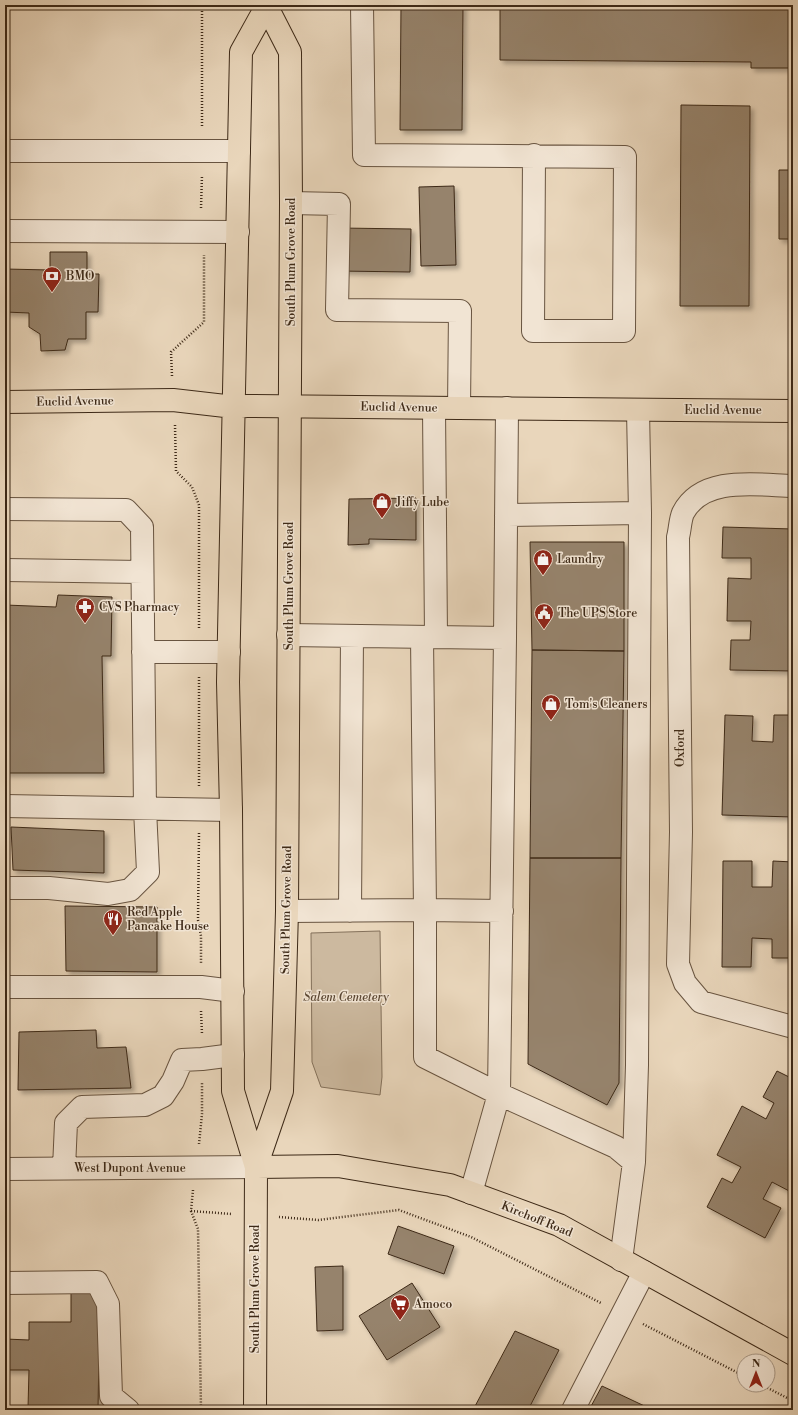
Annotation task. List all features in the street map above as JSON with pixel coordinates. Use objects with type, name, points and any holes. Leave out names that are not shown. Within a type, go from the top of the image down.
[{"type":"main road","name":"South Plum Grove Road","points":[[255,1410],[256,1167],[233,1092],[231,810],[228,682],[241,52],[266,6]]},
{"type":"main road","name":"South Plum Grove Road","points":[[256,1167],[282,1091],[287,911],[291,203],[290,52],[266,6]]},
{"type":"main road","name":"Euclid Avenue","points":[[5,402],[173,400],[234,408],[247,406],[793,410]]},
{"type":"main road","name":"Kirchoff Road","points":[[256,1167],[338,1166],[450,1185],[560,1225],[793,1354]]},
{"type":"street","points":[[362,5],[364,155],[534,155],[625,156],[624,332],[533,331],[534,155]]},
{"type":"street","points":[[5,151],[239,151]]},
{"type":"street","points":[[291,203],[339,204],[337,310],[460,311],[459,408]]},
{"type":"street","points":[[5,231],[238,232]]},
{"type":"street","points":[[434,408],[425,910],[425,1057],[499,1094],[616,1147],[634,1162]]},
{"type":"street","points":[[471,1193],[499,1094],[507,408]]},
{"type":"street","points":[[621,1260],[634,1162],[637,1049],[640,513],[638,410]]},
{"type":"street","name":"Oxford","points":[[793,486],[733,485],[709,489],[692,500],[682,514],[678,537],[681,832],[678,964],[685,983],[700,1002],[793,1027]]},
{"type":"street","points":[[5,509],[126,510],[142,527],[145,809],[148,872],[130,890],[108,894],[49,888],[5,888]]},
{"type":"street","points":[[506,515],[640,513]]},
{"type":"street","points":[[5,570],[142,572]]},
{"type":"street","points":[[288,636],[505,638]]},
{"type":"street","points":[[350,911],[352,636]]},
{"type":"street","points":[[143,652],[229,652]]},
{"type":"street","points":[[5,806],[231,810]]},
{"type":"street","points":[[287,911],[502,911]]},
{"type":"street","points":[[5,987],[201,987],[233,991]]},
{"type":"street","points":[[64,1168],[66,1123],[82,1107],[145,1105],[163,1096],[173,1081],[182,1060],[233,1055]]},
{"type":"street","name":"West Dupont Avenue","points":[[5,1169],[256,1167]]},
{"type":"street","points":[[573,1410],[644,1272]]},
{"type":"street","points":[[5,1283],[97,1282],[108,1304],[111,1396],[128,1410]]},
{"type":"path","points":[[171,352],[204,322],[204,232],[202,213],[202,5]]},
{"type":"path","points":[[318,1220],[399,1210],[471,1237],[736,1372]]},
{"type":"path","points":[[191,1211],[198,1229],[201,1410]]},
{"type":"path","points":[[776,1392],[793,1401]]},
{"type":"green space","name":"Salem Cemetery","points":[[380,931],[382,1077],[380,1095],[321,1087],[312,1062],[311,933]]},
{"type":"building","points":[[401,5],[463,5],[462,130],[400,130]]},
{"type":"building","points":[[500,5],[793,5],[793,68],[751,68],[751,62],[500,60]]},
{"type":"building","points":[[681,105],[750,106],[749,306],[680,306]]},
{"type":"building","points":[[779,170],[793,170],[793,239],[779,239]]},
{"type":"building","points":[[454,186],[456,265],[421,266],[419,187]]},
{"type":"building","points":[[340,228],[411,229],[410,272],[339,271]]},
{"type":"building","name":"BMO","points":[[50,252],[87,252],[87,274],[99,274],[98,312],[86,312],[86,339],[68,339],[65,350],[41,351],[40,334],[29,327],[29,313],[5,312],[5,269],[50,270]]},
{"type":"building","name":"Jiffy Lube","points":[[416,498],[416,540],[369,539],[369,544],[348,545],[349,499]]},
{"type":"building","points":[[723,527],[793,529],[793,671],[730,670],[731,640],[750,640],[751,621],[727,621],[728,578],[751,579],[751,558],[722,558]]},
{"type":"building","points":[[530,542],[624,542],[624,651],[532,650]]},
{"type":"building","name":"CVS Pharmacy","points":[[58,595],[112,597],[111,656],[102,656],[104,773],[5,773],[5,605],[56,607]]},
{"type":"building","points":[[532,650],[624,651],[621,858],[530,858]]},
{"type":"building","points":[[725,715],[753,716],[752,741],[773,742],[774,715],[793,715],[793,817],[722,815]]},
{"type":"building","points":[[11,827],[104,831],[104,873],[13,870]]},
{"type":"building","points":[[530,858],[621,858],[619,1083],[607,1105],[528,1064]]},
{"type":"building","points":[[723,861],[752,861],[752,887],[772,887],[773,861],[793,862],[793,958],[772,958],[772,939],[752,938],[751,967],[722,967]]},
{"type":"building","points":[[65,906],[157,907],[157,972],[66,971]]},
{"type":"building","points":[[96,1030],[97,1048],[126,1047],[131,1088],[18,1090],[19,1032]]},
{"type":"building","points":[[777,1071],[793,1079],[793,1193],[772,1182],[763,1199],[781,1208],[765,1238],[707,1207],[722,1178],[732,1183],[741,1167],[717,1155],[742,1106],[766,1119],[774,1103],[763,1097]]},
{"type":"building","name":"Amoco","points":[[398,1226],[454,1246],[444,1274],[388,1254]]},
{"type":"building","points":[[343,1266],[343,1330],[317,1331],[315,1267]]},
{"type":"building","name":"Amoco","points":[[412,1283],[440,1327],[387,1360],[359,1316]]},
{"type":"building","points":[[71,1291],[100,1291],[98,1409],[28,1408],[29,1370],[5,1370],[5,1339],[29,1340],[29,1322],[71,1322]]},
{"type":"building","points":[[515,1331],[559,1350],[528,1410],[473,1410]]},
{"type":"building","points":[[602,1386],[653,1410],[589,1410]]},
{"type":"place","name":"BMO","points":[[52,293]]},
{"type":"place","name":"Jiffy Lube","points":[[382,519]]},
{"type":"place","name":"Laundry","points":[[543,576]]},
{"type":"place","name":"CVS Pharmacy","points":[[85,624]]},
{"type":"place","name":"The UPS Store","points":[[544,630]]},
{"type":"place","name":"Tom's Cleaners","points":[[551,721]]},
{"type":"place","name":"Red Apple Pancake House","points":[[113,936]]},
{"type":"place","name":"Amoco","points":[[400,1321]]}]
